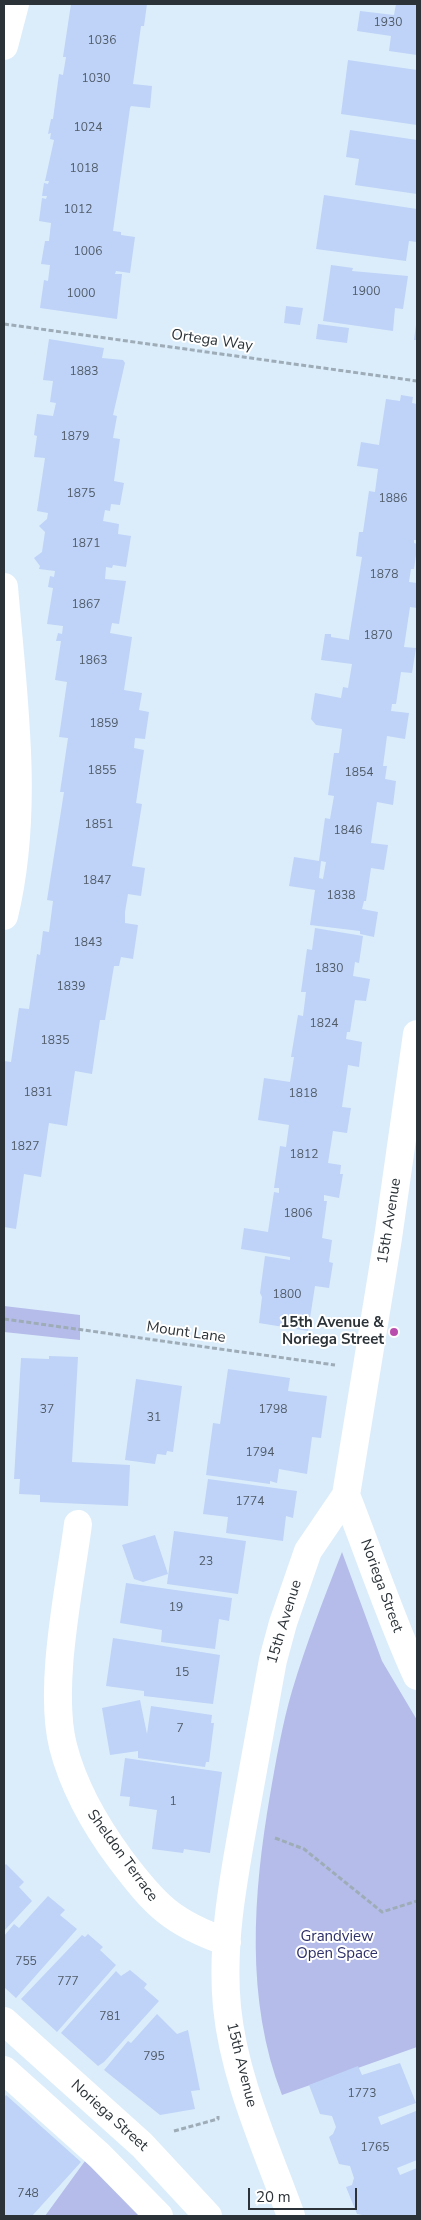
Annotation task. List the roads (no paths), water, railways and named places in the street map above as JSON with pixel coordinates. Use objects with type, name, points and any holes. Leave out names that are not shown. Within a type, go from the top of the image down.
[{"type":"street","points":[[4,46],[15,4]]},
{"type":"street","points":[[4,587],[18,780],[13,865],[4,916]]},
{"type":"street","name":"15th Avenue","points":[[291,2216],[253,2112],[232,2040],[227,2006],[227,1942],[233,1888],[273,1660],[289,1605],[308,1551],[346,1496],[396,1189],[417,1034]]},
{"type":"street","name":"Noriega Street","points":[[346,1496],[373,1561],[386,1604],[417,1676]]},
{"type":"street","name":"Sheldon Terrace","points":[[78,1524],[58,1684],[62,1744],[71,1773],[97,1827],[160,1907],[192,1929],[227,1942]]},
{"type":"street","name":"Noriega Street","points":[[4,2021],[142,2144],[208,2216]]},
{"type":"street","points":[[4,2070],[100,2156],[160,2216]]},
{"type":"place","name":"15th Avenue & Noriega Street","points":[[394,1332]]},
{"type":"park label","name":"Grandview Open Space","points":[[337,1946]]}]
